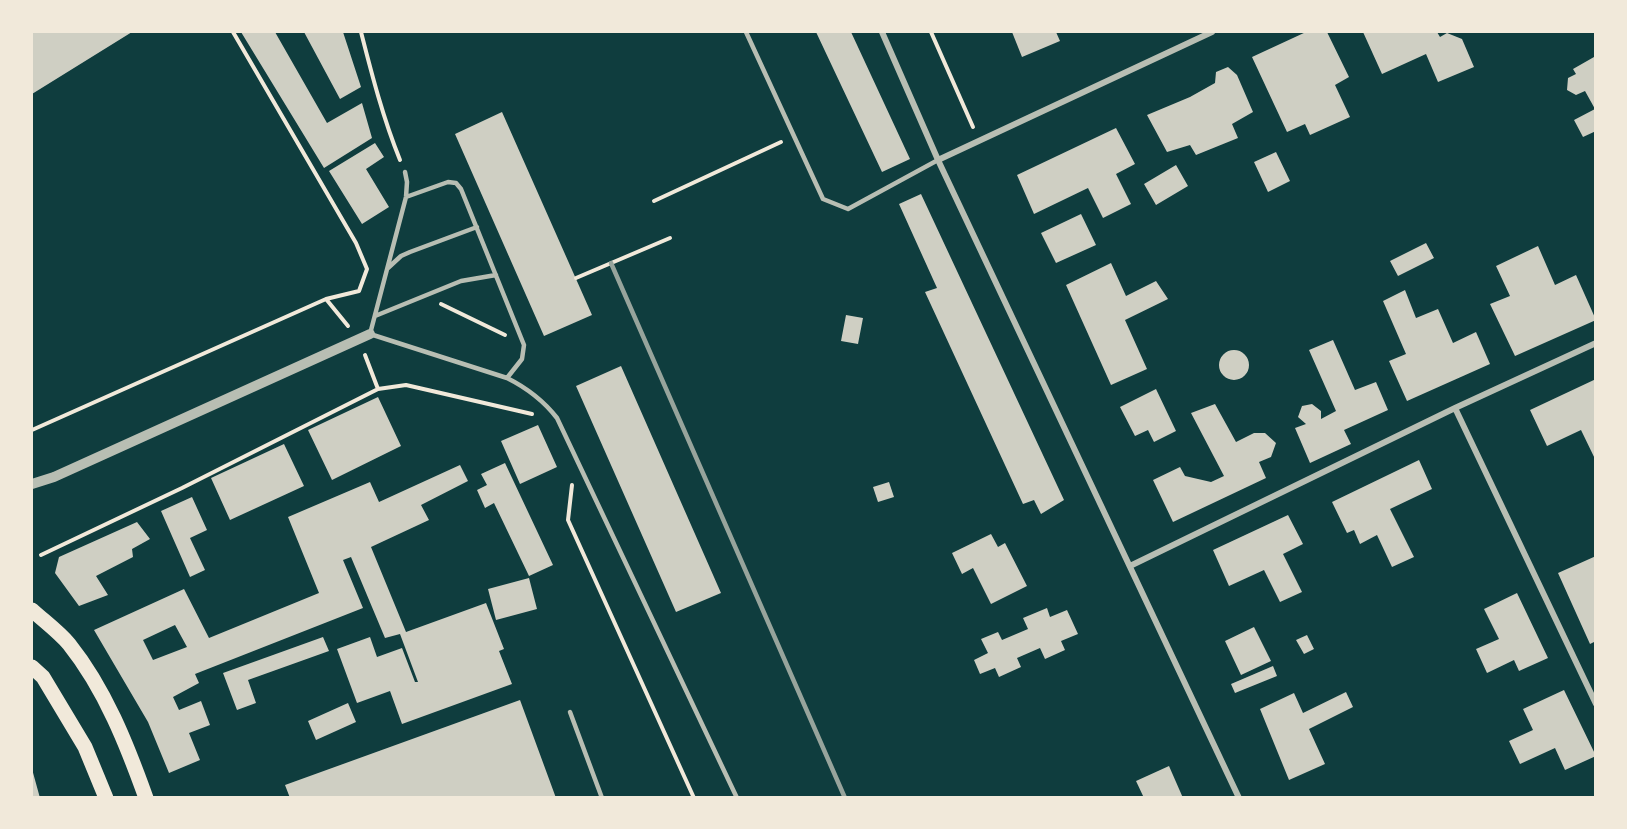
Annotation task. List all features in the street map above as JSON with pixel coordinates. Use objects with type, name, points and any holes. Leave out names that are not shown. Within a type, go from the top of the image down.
[{"type":"main road","points":[[32,610],[69,643],[92,680],[117,724],[146,798]]},
{"type":"main road","points":[[32,667],[43,677],[85,747],[106,798]]},
{"type":"street","points":[[882,32],[938,160],[1239,798]]},
{"type":"street","points":[[938,160],[1212,32]]},
{"type":"street","points":[[32,484],[54,477],[364,337]]},
{"type":"street","points":[[1130,566],[1455,408],[1596,343]]},
{"type":"street","points":[[1455,408],[1596,704]]},
{"type":"lane","points":[[746,32],[823,198],[848,209],[938,160]]},
{"type":"lane","points":[[405,172],[406,197],[375,316],[364,337],[507,378],[536,395],[557,418],[737,798]]},
{"type":"lane","points":[[406,197],[448,182],[456,183],[461,189],[524,345],[522,359],[507,378]]},
{"type":"lane","points":[[388,268],[401,256],[477,227]]},
{"type":"lane","points":[[375,316],[469,279],[496,275]]},
{"type":"lane","points":[[570,712],[602,798]]},
{"type":"path","points":[[32,430],[326,299],[359,291],[366,269],[356,243],[233,32]]},
{"type":"path","points":[[362,32],[386,124],[405,172]]},
{"type":"path","points":[[932,32],[979,141]]},
{"type":"path","points":[[654,201],[794,136]]},
{"type":"path","points":[[576,278],[670,238]]},
{"type":"path","points":[[424,296],[524,345]]},
{"type":"path","points":[[326,299],[364,337],[378,389]]},
{"type":"path","points":[[41,555],[182,488],[378,389],[406,385],[541,416]]},
{"type":"path","points":[[572,477],[568,520],[694,798]]},
{"type":"building","points":[[32,32],[132,32],[32,94]]},
{"type":"building","points":[[241,32],[275,32],[327,123],[362,103],[372,138],[324,168]]},
{"type":"building","points":[[304,32],[343,32],[361,87],[340,99]]},
{"type":"building","points":[[816,32],[851,32],[910,159],[882,172]]},
{"type":"building","points":[[1012,32],[1056,32],[1060,41],[1022,57]]},
{"type":"building","points":[[1306,32],[1327,32],[1349,77],[1335,85],[1350,117],[1310,135],[1305,124],[1287,132],[1252,57]]},
{"type":"building","points":[[1363,32],[1437,32],[1440,37],[1447,33],[1462,39],[1474,67],[1438,82],[1426,54],[1382,74]]},
{"type":"building","points":[[1594,57],[1596,60],[1596,131],[1583,137],[1574,120],[1595,109],[1585,91],[1576,95],[1567,90],[1568,78],[1576,74],[1573,69]]},
{"type":"building","points":[[1228,67],[1237,75],[1253,112],[1232,124],[1238,138],[1196,155],[1190,145],[1167,152],[1147,115],[1190,97],[1215,83],[1216,72]]},
{"type":"building","points":[[502,112],[592,315],[544,336],[455,134]]},
{"type":"building","points":[[1116,128],[1135,164],[1116,174],[1131,204],[1103,218],[1088,188],[1034,214],[1017,175]]},
{"type":"building","points":[[375,143],[384,157],[366,169],[389,207],[362,224],[329,171]]},
{"type":"building","points":[[1276,152],[1290,181],[1268,192],[1254,162]]},
{"type":"building","points":[[1176,165],[1188,186],[1156,205],[1144,184]]},
{"type":"building","points":[[921,194],[1064,500],[1041,514],[1034,500],[1023,504],[925,292],[937,288],[899,204]]},
{"type":"building","points":[[1081,214],[1096,245],[1056,263],[1041,233]]},
{"type":"building","points":[[1426,243],[1434,258],[1398,276],[1390,261]]},
{"type":"building","points":[[1538,246],[1555,285],[1576,275],[1596,320],[1515,356],[1490,304],[1510,296],[1496,266]]},
{"type":"building","points":[[1111,263],[1126,296],[1156,281],[1168,299],[1125,320],[1147,369],[1111,385],[1066,285]]},
{"type":"building","points":[[1405,290],[1416,318],[1438,309],[1453,343],[1476,332],[1490,364],[1407,401],[1389,361],[1406,354],[1383,301]]},
{"type":"building","points":[[846,315],[863,318],[858,344],[841,341]]},
{"type":"building","points":[[1333,340],[1355,390],[1376,382],[1388,410],[1344,430],[1351,444],[1310,463],[1295,428],[1306,424],[1298,417],[1302,406],[1312,404],[1321,411],[1321,419],[1336,411],[1309,350]]},
{"type":"building","points":[[1234,350],[1245,354],[1249,365],[1245,376],[1234,380],[1223,376],[1219,365],[1223,354]]},
{"type":"building","points":[[621,366],[721,593],[676,612],[576,386]]},
{"type":"building","points":[[1596,379],[1596,461],[1581,430],[1547,446],[1530,410]]},
{"type":"building","points":[[1156,389],[1176,431],[1154,442],[1148,430],[1135,436],[1120,407]]},
{"type":"building","points":[[378,397],[401,446],[332,480],[308,430]]},
{"type":"building","points":[[1215,404],[1236,442],[1254,433],[1265,433],[1276,443],[1271,457],[1259,462],[1266,478],[1173,522],[1153,480],[1180,467],[1185,476],[1211,482],[1224,476],[1191,413]]},
{"type":"building","points":[[538,425],[557,467],[520,484],[501,441]]},
{"type":"building","points":[[284,444],[304,486],[230,520],[211,478]]},
{"type":"building","points":[[1419,460],[1432,489],[1390,509],[1414,557],[1392,567],[1377,535],[1360,544],[1354,530],[1347,533],[1332,502]]},
{"type":"building","points":[[505,463],[553,565],[529,576],[494,503],[485,508],[477,490],[487,485],[481,474]]},
{"type":"building","points":[[460,465],[468,481],[421,505],[429,520],[371,547],[406,632],[486,603],[504,649],[499,651],[512,684],[402,724],[390,691],[357,703],[337,649],[370,637],[377,657],[402,648],[415,682],[418,682],[400,634],[385,638],[351,557],[343,560],[363,608],[195,674],[199,683],[173,697],[179,710],[201,701],[210,725],[189,733],[200,760],[169,773],[148,722],[94,630],[184,589],[209,638],[319,593],[288,517],[370,482],[379,502]],"holes":[[[175,625],[187,647],[153,660],[143,640]]]},
{"type":"building","points":[[889,482],[894,497],[878,502],[873,487]]},
{"type":"building","points":[[192,497],[207,530],[190,538],[205,570],[190,577],[161,511]]},
{"type":"building","points":[[1288,515],[1303,544],[1283,554],[1302,592],[1280,602],[1264,570],[1229,586],[1213,550]]},
{"type":"building","points":[[137,522],[150,539],[132,549],[133,557],[96,576],[108,595],[79,606],[55,573],[59,557]]},
{"type":"building","points":[[991,534],[998,547],[1005,543],[1027,586],[991,604],[973,568],[962,574],[952,553]]},
{"type":"building","points":[[1596,556],[1596,641],[1590,644],[1558,573]]},
{"type":"building","points":[[529,578],[537,609],[496,620],[488,589]]},
{"type":"building","points":[[1517,593],[1548,658],[1519,671],[1514,660],[1487,673],[1476,649],[1499,639],[1484,609]]},
{"type":"building","points":[[1047,608],[1050,617],[1067,610],[1078,634],[1061,641],[1065,650],[1045,659],[1040,648],[1017,658],[1021,667],[999,677],[995,668],[980,674],[974,660],[988,653],[981,639],[998,632],[1002,640],[1028,629],[1023,618]]},
{"type":"building","points":[[1254,627],[1271,661],[1241,675],[1225,641]]},
{"type":"building","points":[[1307,635],[1314,649],[1304,654],[1296,640]]},
{"type":"building","points":[[323,637],[329,651],[248,680],[256,703],[237,710],[223,673]]},
{"type":"building","points":[[1273,666],[1277,676],[1235,693],[1231,684]]},
{"type":"building","points":[[1564,690],[1596,756],[1565,770],[1555,748],[1520,764],[1509,741],[1533,730],[1523,709]]},
{"type":"building","points":[[1346,692],[1353,707],[1309,729],[1325,764],[1289,780],[1260,709],[1294,693],[1303,713]]},
{"type":"building","points":[[520,700],[556,798],[290,798],[285,785]]},
{"type":"building","points":[[348,703],[356,722],[316,740],[308,721]]},
{"type":"building","points":[[1169,766],[1183,798],[1144,798],[1136,781]]},
{"type":"building","points":[[32,769],[40,798],[32,798]]},
{"type":"railway","points":[[611,263],[845,798]]}]
